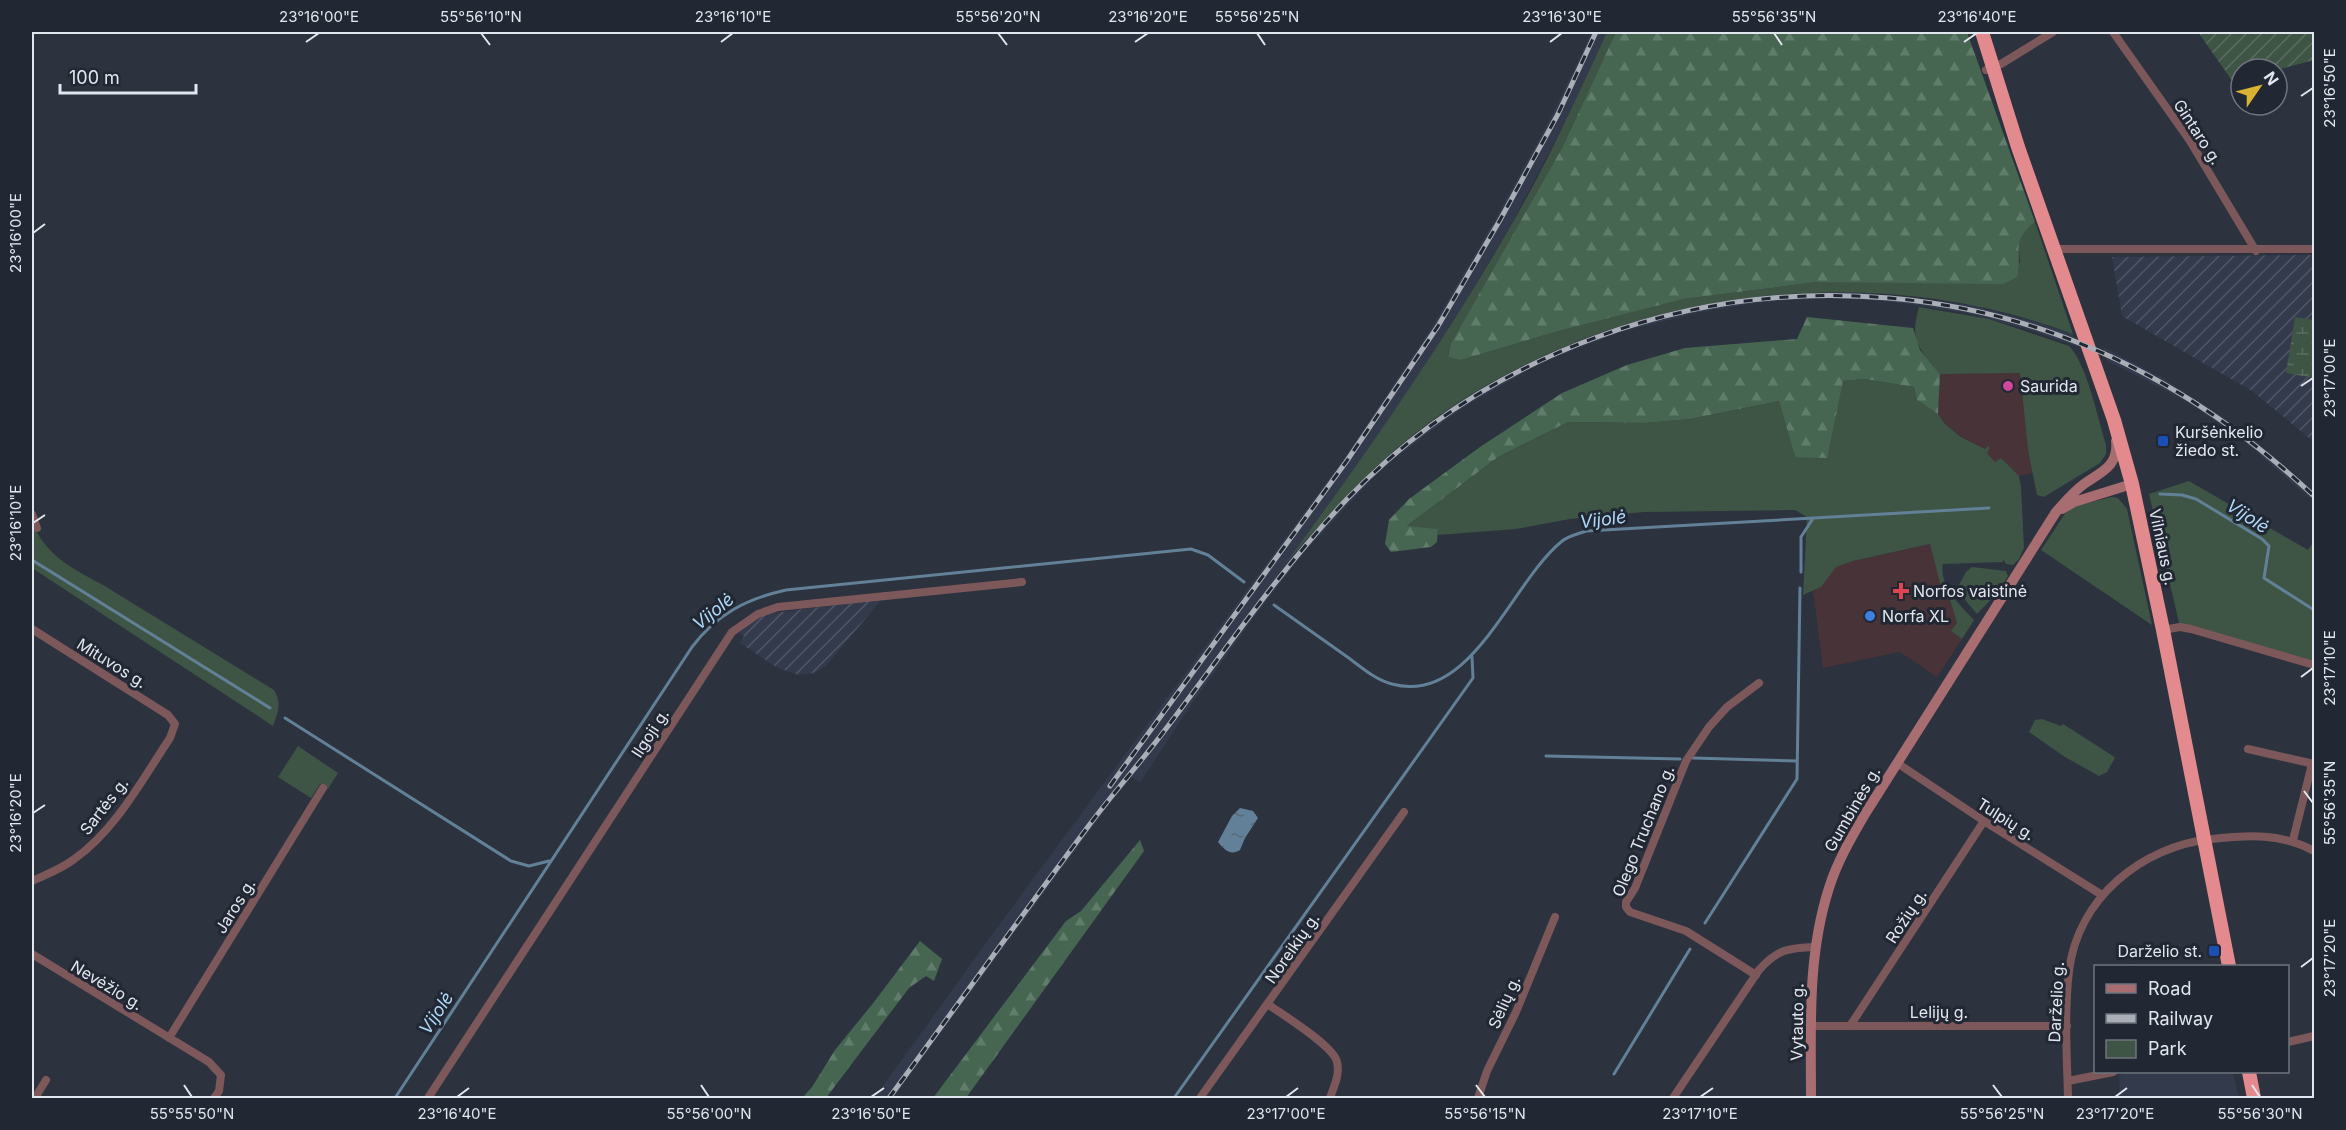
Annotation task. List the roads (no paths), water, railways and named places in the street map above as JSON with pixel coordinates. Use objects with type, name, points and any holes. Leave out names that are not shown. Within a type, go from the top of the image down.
[{"type":"highway","name":"Vilniaus g.","points":[[1972,32],[1990,68]]},
{"type":"highway","name":"Vilniaus g.","points":[[1982,32],[1990,68],[2114,420],[2132,484],[2229,965]]},
{"type":"highway","points":[[2249,1073],[2254,1098]]},
{"type":"main road","name":"Gumbinės g.","points":[[1815,947],[1826,897],[1841,858],[1864,814],[2056,512],[2068,497],[2108,469],[2117,450],[2114,420]]},
{"type":"main road","points":[[2056,512],[2074,502],[2132,484]]},
{"type":"main road","name":"Vytauto g.","points":[[1811,1098],[1811,1026],[1815,947]]},
{"type":"street","points":[[1990,68],[2053,32]]},
{"type":"street","name":"Gintaro g.","points":[[2113,32],[2190,141],[2256,251]]},
{"type":"street","points":[[2054,249],[2256,251],[2314,249]]},
{"type":"street","points":[[32,514],[37,528]]},
{"type":"street","name":"Ilgoji g.","points":[[428,1098],[732,632],[758,614],[778,607],[1022,582]]},
{"type":"street","points":[[2163,630],[2180,627],[2191,629],[2314,665]]},
{"type":"street","name":"Mituvos g.","points":[[32,629],[168,715],[175,724]]},
{"type":"street","name":"Olego Truchano g.","points":[[1756,975],[1686,932],[1630,912],[1626,907],[1626,902],[1635,888],[1686,761],[1708,727],[1727,707],[1759,683]]},
{"type":"street","name":"Sartės g.","points":[[32,881],[71,862],[91,845],[117,815],[170,738],[175,724]]},
{"type":"street","points":[[2248,749],[2313,764],[2293,840]]},
{"type":"street","name":"Tulpių g.","points":[[1897,763],[2102,895]]},
{"type":"street","name":"Jaros g.","points":[[169,1038],[323,788]]},
{"type":"street","name":"Noreikių g.","points":[[1200,1098],[1269,1005],[1404,812]]},
{"type":"street","name":"Rožių g.","points":[[1850,1026],[1984,821]]},
{"type":"street","name":"Darželio g.","points":[[2068,1098],[2069,969],[2090,913],[2102,895],[2140,861],[2164,851],[2204,840],[2266,836],[2293,840],[2314,851]]},
{"type":"street","name":"Sėlių g.","points":[[1478,1098],[1487,1071],[1516,1012],[1555,917]]},
{"type":"street","points":[[1673,1098],[1767,961],[1783,950],[1815,947]]},
{"type":"street","name":"Nevėžio g.","points":[[32,954],[209,1062],[221,1075],[219,1091],[214,1098]]},
{"type":"street","points":[[1269,1005],[1327,1048],[1337,1059],[1338,1075],[1330,1098]]},
{"type":"street","name":"Lelijų g.","points":[[1811,1026],[2067,1026]]},
{"type":"street","points":[[2289,1042],[2314,1036]]},
{"type":"street","points":[[2068,1081],[2104,1073]]},
{"type":"street","points":[[35,1098],[46,1080]]},
{"type":"water","points":[[1240,808],[1253,811],[1258,818],[1240,850],[1231,852],[1225,850],[1218,842],[1232,816]]},
{"type":"waterway","name":"Vijolė","points":[[2160,494],[2182,495],[2196,499],[2262,539],[2269,546],[2264,578],[2314,610]]},
{"type":"waterway","name":"Vijolė","points":[[1274,605],[1380,679],[1392,684],[1420,686],[1445,677],[1467,660],[1487,637],[1543,561],[1563,540],[1586,531],[1989,508]]},
{"type":"waterway","points":[[1801,572],[1801,537],[1812,520]]},
{"type":"waterway","name":"Vijolė","points":[[395,1098],[692,647],[712,625],[733,610],[758,598],[786,590],[1191,549],[1208,555],[1244,582]]},
{"type":"waterway","points":[[32,560],[270,708]]},
{"type":"waterway","points":[[1705,923],[1797,779],[1800,588]]},
{"type":"waterway","points":[[1174,1098],[1473,678],[1472,657]]},
{"type":"waterway","points":[[285,718],[511,861],[529,866],[549,861]]},
{"type":"waterway","points":[[1546,756],[1680,759]]},
{"type":"waterway","points":[[1693,758],[1797,761]]},
{"type":"waterway","points":[[1614,1074],[1690,949]]},
{"type":"railway","points":[[1110,786],[1346,462],[1438,326],[1558,114],[1596,32]]},
{"type":"railway","points":[[889,1098],[1090,824],[1156,742],[1275,583],[1347,499],[1402,448],[1462,404],[1527,367],[1595,338],[1666,316],[1739,302],[1814,296],[1889,298],[1950,306],[2008,319],[2064,337],[2118,360],[2170,388],[2220,420],[2268,456],[2314,496]]},
{"type":"place","name":"Saurida","points":[[2008,386]]},
{"type":"place","name":"Kuršėnkelio žiedo st.","points":[[2163,441]]},
{"type":"place","name":"Norfos vaistinė","points":[[1901,591]]},
{"type":"place","name":"Norfa XL","points":[[1870,616]]},
{"type":"place","name":"Darželio st.","points":[[2214,951]]}]
